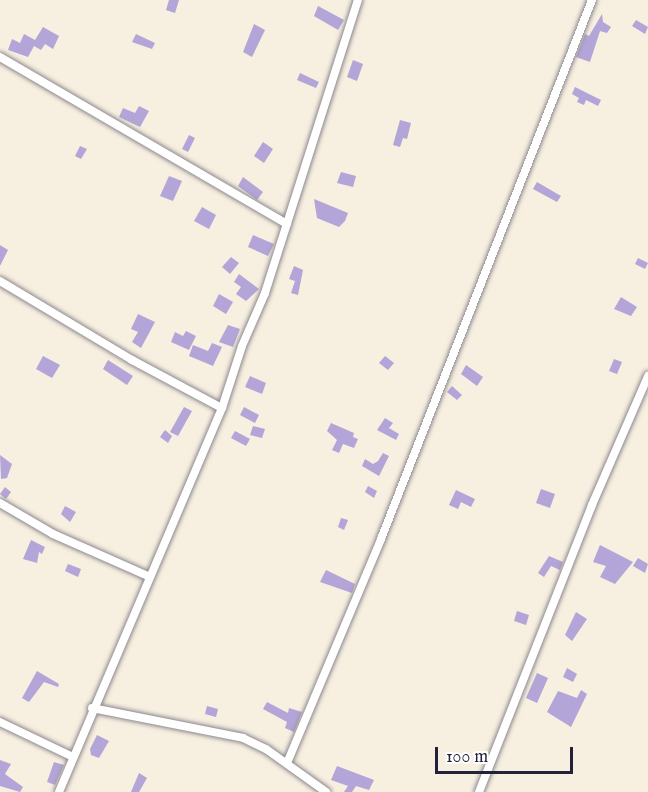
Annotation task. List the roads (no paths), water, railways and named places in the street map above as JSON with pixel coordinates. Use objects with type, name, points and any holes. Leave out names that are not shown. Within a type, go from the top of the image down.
[{"type":"street","points":[[59,792],[92,708],[222,408],[287,224],[358,0]]},
{"type":"street","points":[[287,764],[381,539],[592,0]]},
{"type":"street","points":[[0,57],[287,224]]},
{"type":"street","points":[[0,281],[132,360],[222,408]]},
{"type":"street","points":[[479,792],[592,505],[648,376]]},
{"type":"street","points":[[0,503],[52,534],[150,577]]},
{"type":"street","points":[[92,708],[243,738],[287,764],[326,792]]},
{"type":"street","points":[[0,722],[73,757]]}]
